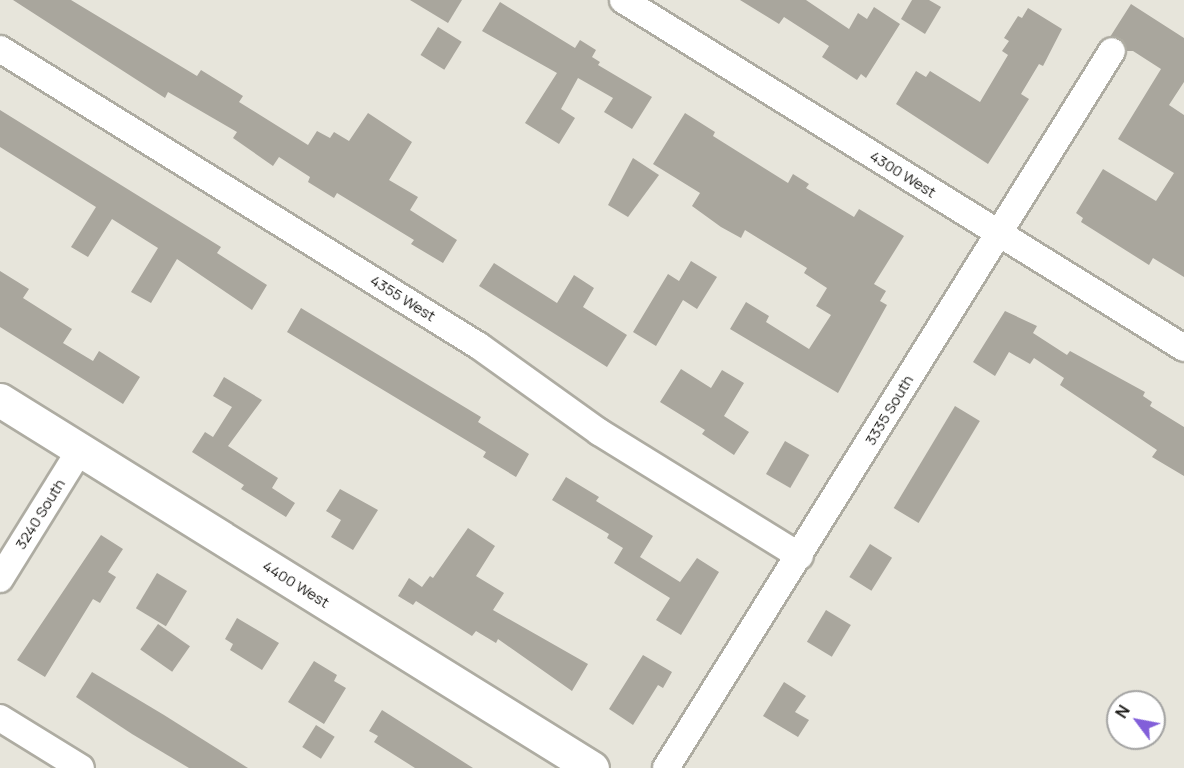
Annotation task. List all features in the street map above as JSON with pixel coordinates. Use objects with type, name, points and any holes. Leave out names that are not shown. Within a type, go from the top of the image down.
[{"type":"street","name":"4300 West","points":[[623,0],[1184,348]]},
{"type":"street","name":"4355 West","points":[[0,49],[479,346],[599,432],[800,556]]},
{"type":"street","name":"3335 South","points":[[666,768],[800,556],[997,233],[1112,51]]},
{"type":"street","name":"4400 West","points":[[0,400],[559,759],[592,768]]},
{"type":"street","name":"3240 South","points":[[0,579],[80,450]]},
{"type":"street","points":[[0,718],[81,768]]},
{"type":"building","points":[[13,0],[71,0],[197,76],[201,70],[243,96],[239,102],[308,145],[317,131],[330,138],[334,132],[349,141],[368,113],[412,142],[389,180],[418,197],[410,210],[457,240],[443,263],[411,244],[414,240],[337,193],[334,198],[308,182],[310,177],[279,157],[273,166],[233,138],[237,132],[168,92],[165,98]]},
{"type":"building","points":[[410,0],[462,0],[448,23]]},
{"type":"building","points":[[740,0],[806,0],[849,29],[858,13],[867,19],[874,7],[900,24],[866,78],[861,74],[857,80],[822,57],[829,46],[784,17],[779,24]]},
{"type":"building","points":[[912,0],[929,0],[941,7],[925,34],[901,19]]},
{"type":"building","points":[[500,2],[575,48],[580,40],[596,50],[592,57],[600,62],[598,65],[652,97],[632,129],[604,112],[613,98],[578,78],[561,109],[575,118],[559,144],[525,123],[557,73],[482,31]]},
{"type":"building","points":[[1131,4],[1184,38],[1184,82],[1169,105],[1184,115],[1184,277],[1153,258],[1149,265],[1081,222],[1083,218],[1076,213],[1103,169],[1156,201],[1174,173],[1118,139],[1161,69],[1133,51],[1127,51],[1120,39],[1110,37]]},
{"type":"building","points":[[1028,8],[1062,29],[1043,66],[1039,64],[1021,94],[1029,99],[988,164],[896,104],[916,71],[926,77],[930,71],[980,102],[1008,55],[1002,51],[1009,41],[1004,38],[1018,16],[1022,18]]},
{"type":"building","points":[[438,27],[462,42],[444,70],[421,55]]},
{"type":"building","points":[[0,110],[221,247],[217,253],[267,285],[252,310],[177,259],[151,303],[131,292],[158,248],[112,219],[88,257],[71,247],[96,207],[0,147]]},
{"type":"building","points":[[685,113],[715,132],[713,136],[788,183],[793,174],[809,184],[806,188],[854,217],[859,209],[904,236],[874,284],[886,291],[880,301],[887,305],[838,393],[730,329],[746,302],[769,316],[766,322],[809,349],[831,315],[816,306],[827,288],[804,273],[807,268],[745,230],[741,238],[721,227],[692,206],[700,193],[653,164]]},
{"type":"building","points":[[633,158],[659,175],[628,217],[608,205]]},
{"type":"building","points":[[691,261],[717,277],[697,309],[683,300],[656,346],[633,332],[668,274],[679,281]]},
{"type":"building","points":[[494,263],[557,303],[574,275],[594,288],[583,307],[627,335],[607,367],[479,286]]},
{"type":"building","points":[[0,271],[29,289],[23,298],[72,329],[63,343],[93,361],[99,351],[140,377],[123,404],[0,327]]},
{"type":"building","points":[[301,308],[481,417],[478,422],[529,454],[516,477],[483,457],[486,452],[287,332]]},
{"type":"building","points":[[1005,311],[1037,326],[1033,333],[1067,355],[1070,351],[1145,392],[1143,396],[1152,402],[1150,406],[1184,427],[1184,476],[1152,457],[1157,450],[1060,385],[1064,378],[1034,358],[1030,364],[1009,352],[995,376],[973,362]]},
{"type":"building","points":[[681,369],[711,388],[722,370],[744,383],[724,416],[749,432],[734,455],[702,434],[705,430],[660,402]]},
{"type":"building","points":[[224,377],[262,400],[228,446],[278,478],[272,488],[295,503],[286,517],[241,489],[244,485],[192,452],[205,432],[213,437],[232,407],[213,396]]},
{"type":"building","points":[[955,406],[980,421],[919,523],[894,508]]},
{"type":"building","points":[[785,441],[809,455],[790,488],[766,474]]},
{"type":"building","points":[[566,477],[599,497],[596,501],[653,536],[640,557],[680,582],[697,558],[719,572],[681,635],[656,620],[670,598],[614,563],[623,548],[607,538],[609,534],[552,500]]},
{"type":"building","points":[[340,489],[378,510],[353,550],[331,537],[341,520],[326,511]]},
{"type":"building","points":[[468,528],[495,546],[476,576],[504,593],[493,610],[588,664],[572,691],[498,639],[496,643],[476,631],[472,636],[416,601],[413,605],[398,596],[409,578],[422,587],[430,576],[433,578]]},
{"type":"building","points":[[101,535],[123,549],[108,572],[116,577],[100,603],[93,599],[45,677],[17,660]]},
{"type":"building","points":[[870,544],[892,558],[871,591],[849,577]]},
{"type":"building","points":[[157,573],[187,591],[166,626],[136,608]]},
{"type":"building","points":[[826,610],[851,625],[832,657],[807,642]]},
{"type":"building","points":[[237,618],[279,643],[262,670],[230,650],[233,644],[225,639]]},
{"type":"building","points":[[158,624],[190,646],[172,672],[140,649]]},
{"type":"building","points":[[643,655],[672,672],[663,688],[658,685],[633,725],[609,709]]},
{"type":"building","points":[[314,661],[337,675],[334,681],[346,688],[324,724],[288,702]]},
{"type":"building","points":[[92,672],[248,768],[189,768],[132,734],[76,697]]},
{"type":"building","points":[[784,682],[806,696],[795,712],[809,720],[798,737],[763,716]]},
{"type":"building","points":[[382,710],[473,768],[415,768],[374,742],[378,736],[369,731]]},
{"type":"building","points":[[316,725],[335,737],[321,759],[302,747]]}]
